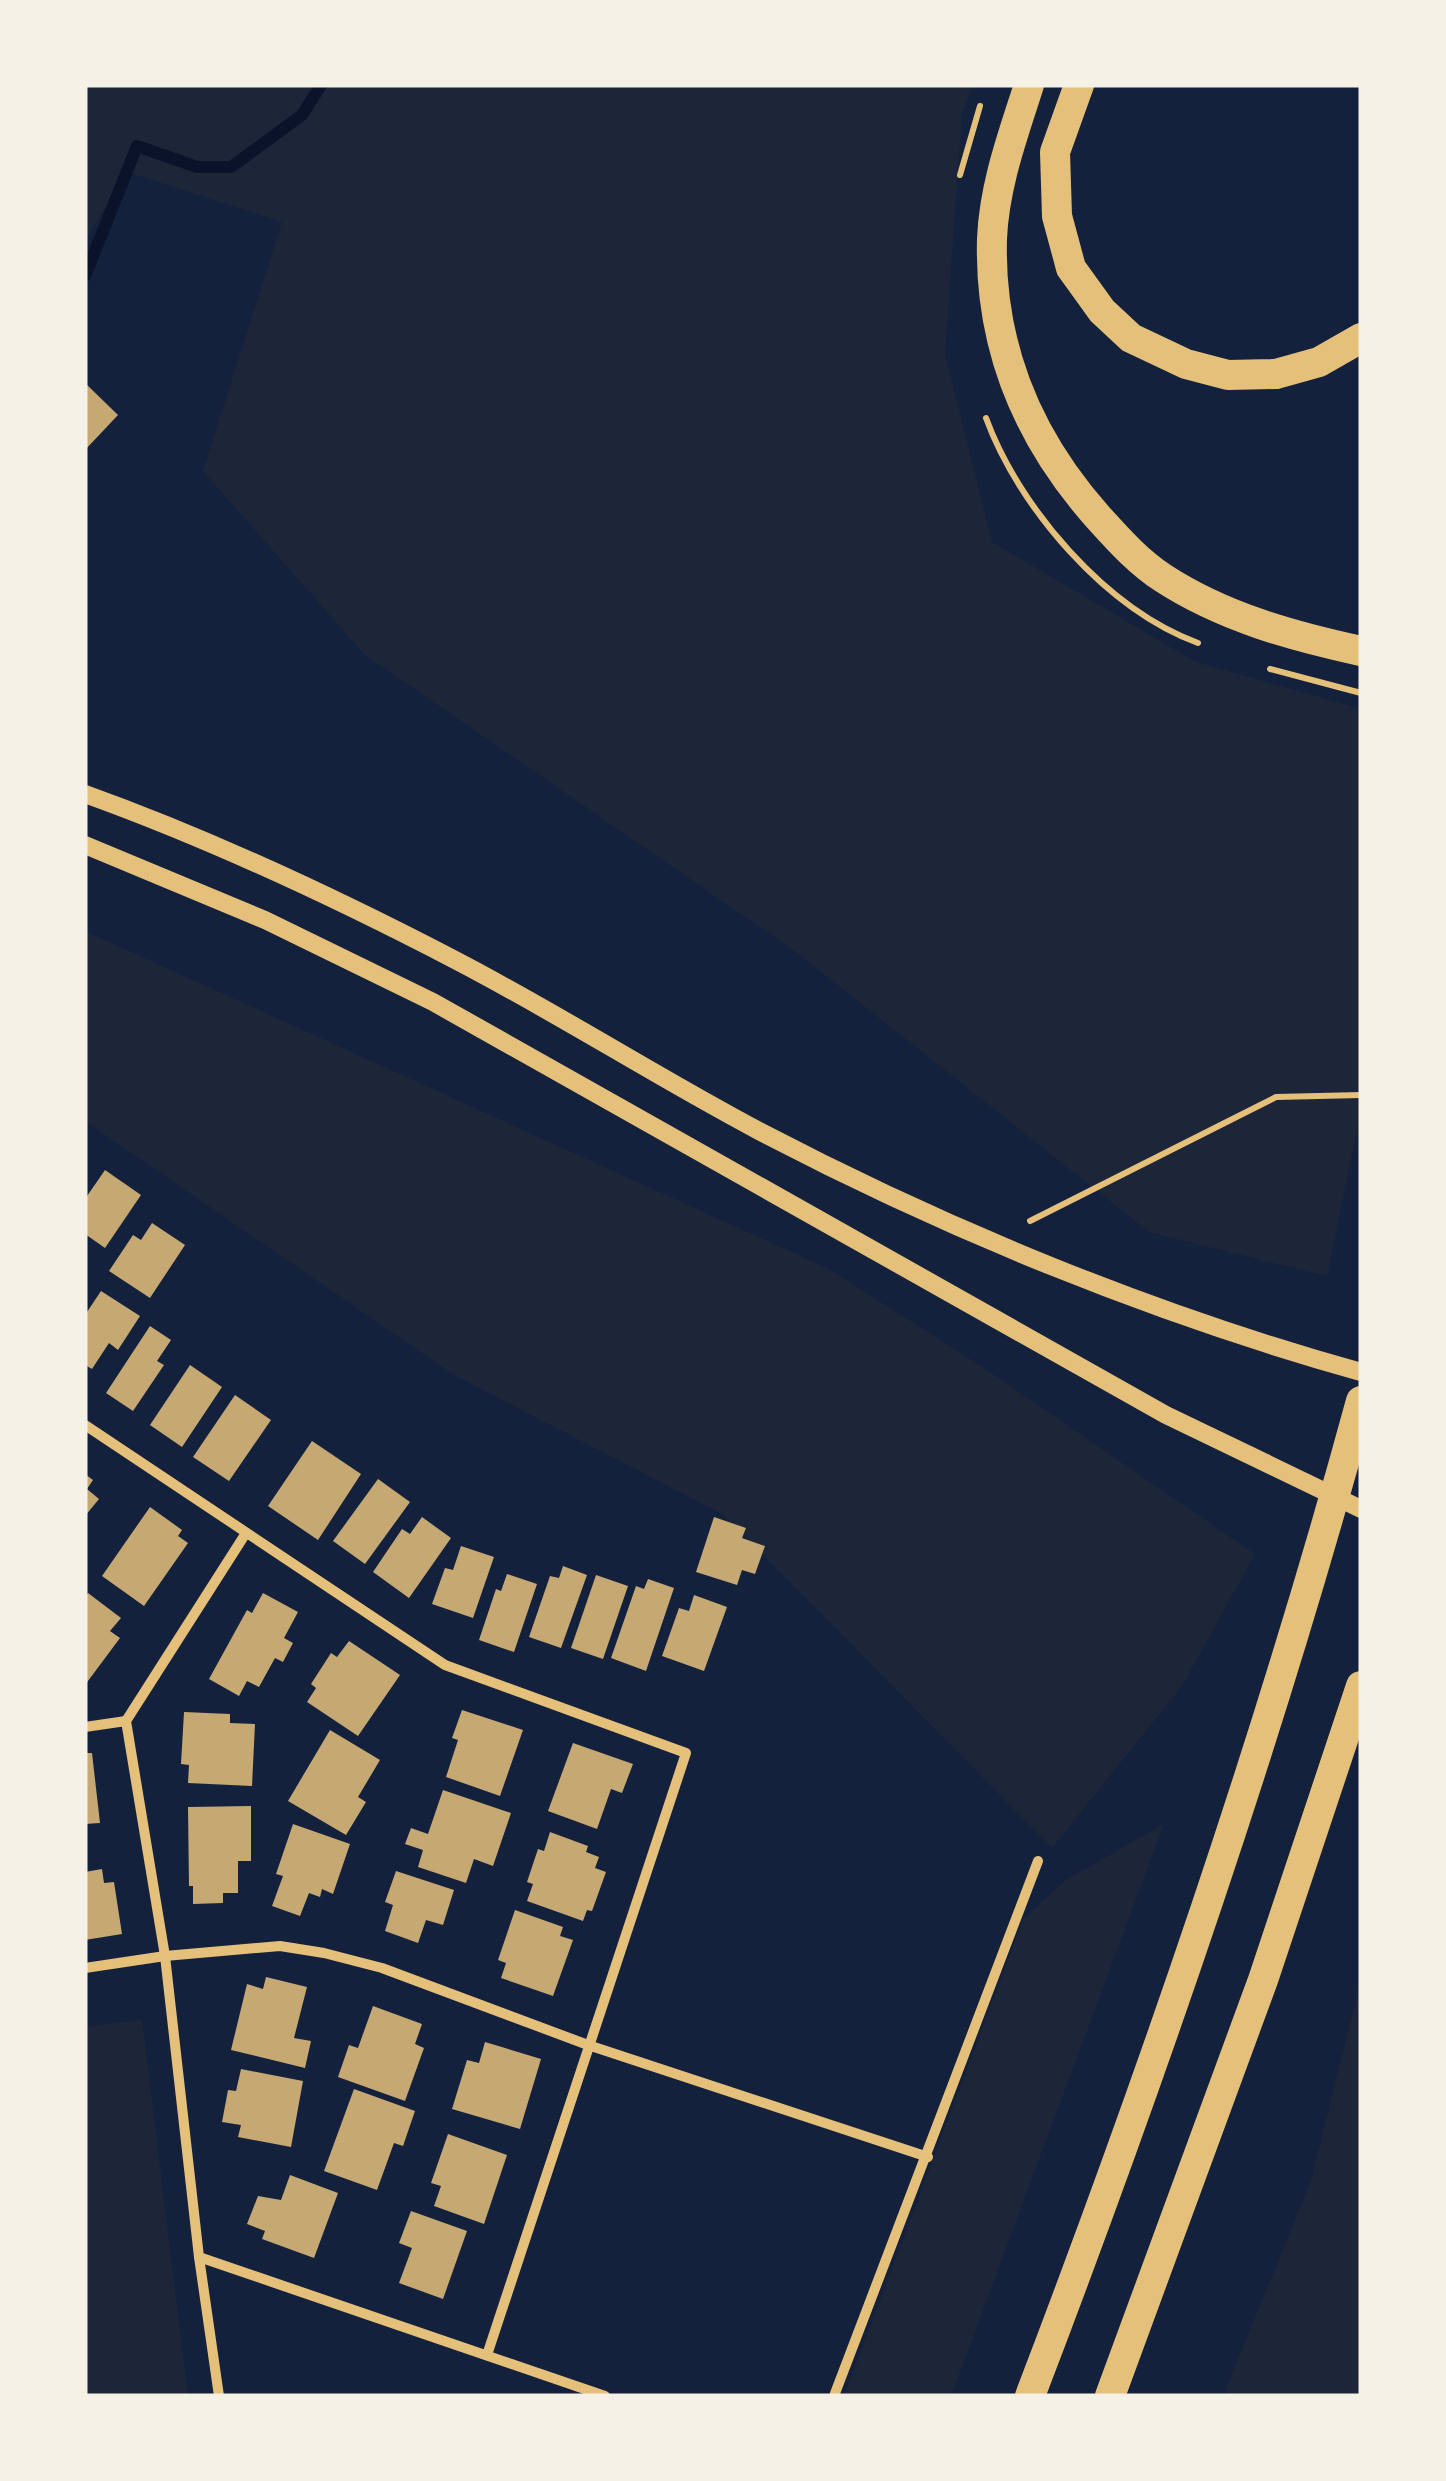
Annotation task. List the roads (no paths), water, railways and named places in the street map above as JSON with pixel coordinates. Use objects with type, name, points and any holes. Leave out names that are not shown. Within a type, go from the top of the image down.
[{"type":"highway","points":[[1030,85],[996,200],[992,240],[1004,351],[1024,410],[1044,448],[1067,482],[1126,548],[1162,578],[1228,613],[1302,638],[1361,651]]},
{"type":"highway","points":[[1079,85],[1055,152],[1057,216],[1071,268],[1102,311],[1130,338],[1186,364],[1228,375],[1276,374],[1320,362],[1361,338]]},
{"type":"highway","points":[[1030,2396],[1190,1960],[1291,1650],[1361,1401]]},
{"type":"highway","points":[[1110,2396],[1263,1980],[1361,1686]]},
{"type":"street","points":[[85,794],[283,875],[424,944],[759,1130],[865,1183],[1146,1302],[1361,1372]]},
{"type":"street","points":[[85,845],[265,920],[433,1002],[1166,1415],[1361,1509]]},
{"type":"street","points":[[85,1424],[444,1665],[686,1753],[486,2355]]},
{"type":"street","points":[[219,2396],[199,2258],[165,1956],[126,1721],[246,1533]]},
{"type":"street","points":[[85,1727],[126,1721]]},
{"type":"street","points":[[834,2396],[1038,1860]]},
{"type":"street","points":[[85,1968],[280,1946],[324,1953],[382,1968],[588,2044],[928,2156]]},
{"type":"street","points":[[199,2258],[604,2396]]},
{"type":"waterway","points":[[85,276],[137,146],[197,167],[231,167],[302,115],[321,85]]}]
